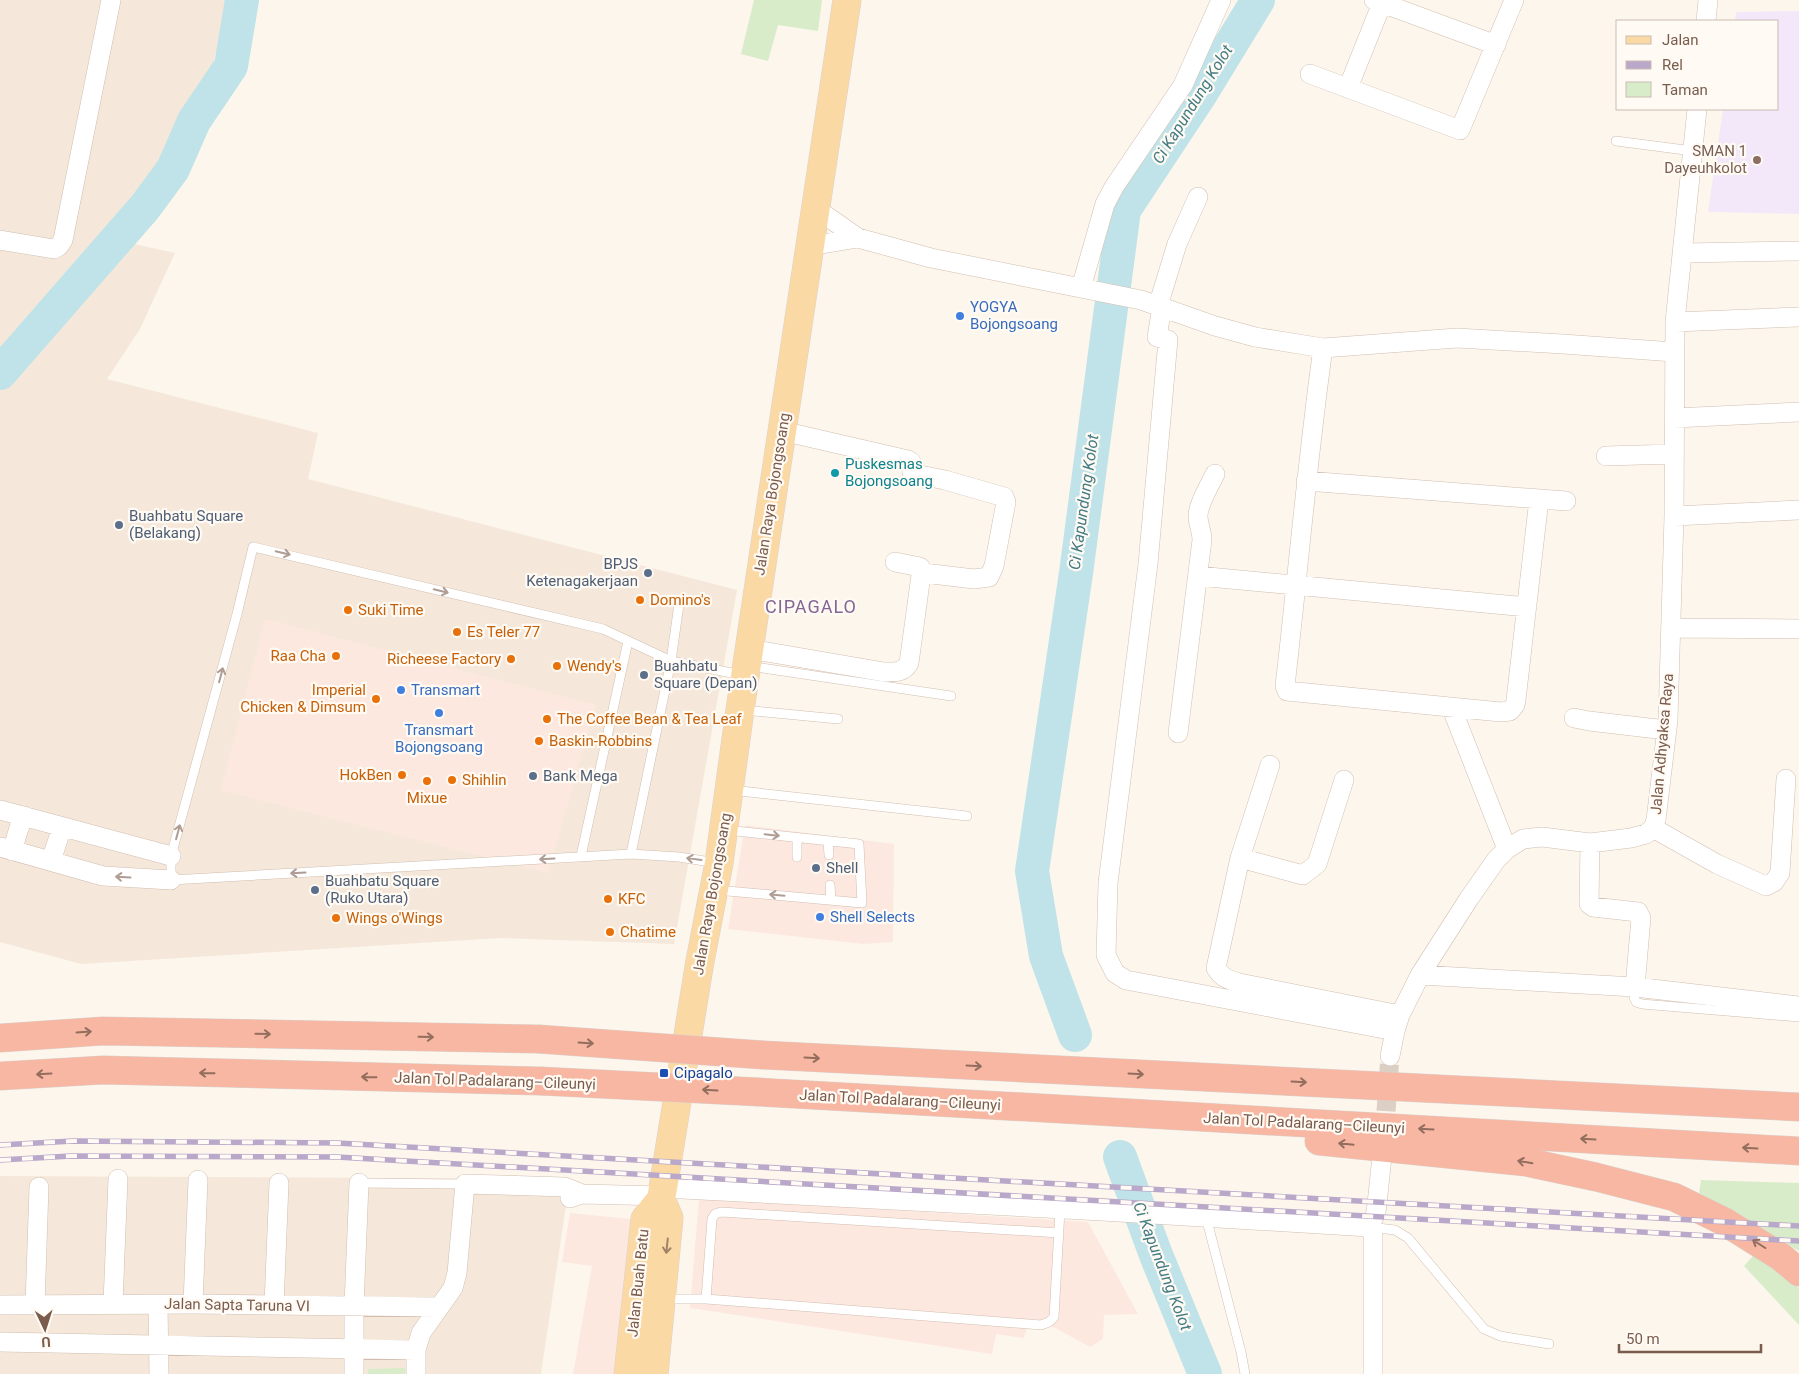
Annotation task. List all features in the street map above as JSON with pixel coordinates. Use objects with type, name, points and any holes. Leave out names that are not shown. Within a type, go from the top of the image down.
[{"type":"highway","points":[[0,1038],[103,1031],[538,1039],[763,1055],[1799,1107]]},
{"type":"highway","name":"Jalan Tol Padalarang–Cileunyi","points":[[0,1076],[103,1070],[540,1081],[1799,1151]]},
{"type":"highway","points":[[925,1101],[1526,1162],[1596,1177],[1674,1197],[1725,1222],[1781,1257],[1799,1272]]},
{"type":"main road","name":"Jalan Raya Bojongsoang","points":[[680,1076],[719,863],[746,663],[847,0]]},
{"type":"main road","name":"Jalan Buah Batu","points":[[654,1374],[669,1218],[662,1194],[680,1076]]},
{"type":"main road","name":"Jalan Buah Batu","points":[[628,1374],[644,1219],[662,1194]]},
{"type":"street","points":[[0,240],[54,249],[63,240],[111,0]]},
{"type":"street","points":[[1088,290],[1105,204],[1114,187],[1182,85],[1222,0]]},
{"type":"street","points":[[1310,74],[1460,130],[1514,0]]},
{"type":"street","points":[[1706,20],[1708,0]]},
{"type":"street","points":[[1348,88],[1378,2],[1496,45]]},
{"type":"street","name":"Jalan Adhyaksa Raya","points":[[1390,1056],[1397,1023],[1420,975],[1490,868],[1507,849],[1523,839],[1542,837],[1590,843],[1631,838],[1646,834],[1653,828],[1656,820],[1666,730],[1671,628],[1674,516],[1675,322],[1697,110]]},
{"type":"street","points":[[1198,197],[1177,244],[1154,304],[1157,337],[1168,340],[1148,564],[1108,883],[1106,955],[1115,973],[1126,980],[1397,1023]]},
{"type":"street","points":[[815,208],[858,238],[931,258],[1154,304],[1215,326],[1255,337],[1323,348],[1457,338],[1674,352]]},
{"type":"street","points":[[810,246],[858,238]]},
{"type":"street","points":[[1682,253],[1799,251]]},
{"type":"street","points":[[1675,322],[1799,317]]},
{"type":"street","points":[[1323,348],[1306,482],[1297,586],[1285,686],[1287,691],[1452,709],[1510,711],[1514,705],[1539,499]]},
{"type":"street","points":[[1674,418],[1799,412]]},
{"type":"street","points":[[782,431],[908,460],[911,462],[914,474],[945,480],[1004,497],[1006,502],[1001,532],[994,566],[989,577],[974,580],[924,572],[920,567],[895,562]]},
{"type":"street","points":[[1606,456],[1674,454]]},
{"type":"street","points":[[1178,733],[1198,576],[1202,532],[1198,516],[1200,507],[1215,474]]},
{"type":"street","points":[[1306,482],[1566,501]]},
{"type":"street","points":[[1674,516],[1799,510]]},
{"type":"street","points":[[746,663],[884,672],[898,672],[906,669],[909,663],[921,575],[924,572]]},
{"type":"street","points":[[1198,576],[1526,607]]},
{"type":"street","points":[[1671,628],[1799,630]]},
{"type":"street","points":[[1452,709],[1507,849]]},
{"type":"street","points":[[1574,718],[1589,722],[1666,730]]},
{"type":"street","points":[[1270,765],[1240,858],[1216,968],[1226,979],[1239,983],[1397,1023]]},
{"type":"street","points":[[1653,828],[1717,864],[1766,886],[1774,882],[1780,873],[1786,779]]},
{"type":"street","points":[[1240,858],[1303,875],[1309,871],[1317,864],[1344,780]]},
{"type":"street","points":[[0,810],[171,856]]},
{"type":"street","points":[[24,816],[6,849],[103,876],[171,880]]},
{"type":"street","points":[[52,861],[62,827]]},
{"type":"street","points":[[1590,843],[1589,904],[1593,907],[1638,912],[1641,918],[1635,988]]},
{"type":"street","points":[[1420,975],[1635,988],[1799,1006]]},
{"type":"street","points":[[1369,1227],[1376,1213],[1382,1157]]},
{"type":"street","points":[[113,1304],[118,1179]]},
{"type":"street","points":[[193,1304],[198,1180]]},
{"type":"street","points":[[274,1305],[279,1183]]},
{"type":"street","points":[[354,1374],[354,1306],[359,1183]]},
{"type":"street","points":[[35,1305],[39,1187]]},
{"type":"street","points":[[416,1374],[416,1350],[421,1333],[453,1288],[457,1274],[464,1190],[565,1199],[582,1194],[662,1194],[1102,1211],[1369,1227]]},
{"type":"street","points":[[1369,1227],[1373,1235],[1373,1374]]},
{"type":"street","points":[[158,1304],[159,1374]]},
{"type":"street","name":"Jalan Sapta Taruna VI","points":[[0,1305],[193,1304],[439,1307]]},
{"type":"street","points":[[0,1342],[416,1350]]},
{"type":"lane","points":[[1616,141],[1693,151]]},
{"type":"lane","points":[[719,863],[679,857],[631,854],[171,880],[171,856],[237,614],[253,547],[603,629],[671,661],[746,663],[952,696]]},
{"type":"lane","points":[[631,854],[671,661],[680,604]]},
{"type":"lane","points":[[581,856],[628,641]]},
{"type":"lane","points":[[740,710],[838,719]]},
{"type":"lane","points":[[729,790],[967,816]]},
{"type":"lane","points":[[714,890],[862,903],[860,845],[723,830]]},
{"type":"lane","points":[[797,838],[797,857]]},
{"type":"lane","points":[[828,841],[828,855]]},
{"type":"lane","points":[[830,885],[831,900]]},
{"type":"lane","points":[[798,887],[800,898]]},
{"type":"lane","points":[[1635,988],[1634,997],[1636,1002],[1642,1004],[1799,1017]]},
{"type":"lane","points":[[359,1183],[464,1190]]},
{"type":"lane","points":[[662,1299],[706,1299],[1041,1325],[1049,1322],[1054,1317],[1060,1210]]},
{"type":"lane","points":[[706,1299],[712,1219],[715,1214],[721,1212],[1059,1233]]},
{"type":"lane","points":[[1206,1217],[1245,1374]]},
{"type":"lane","points":[[1369,1227],[1395,1230],[1408,1238],[1484,1328],[1500,1336],[1549,1344]]},
{"type":"shaded area","points":[[0,0],[234,0],[207,81],[121,241],[175,253],[140,329],[107,379],[318,433],[308,479],[737,590],[674,944],[501,938],[81,964],[0,942]]},
{"type":"shaded area","name":"SMAN 1 Dayeuhkolot","points":[[1799,11],[1799,214],[1708,212],[1723,110],[1779,110],[1779,20],[1735,20],[1736,12]]},
{"type":"shaded area","name":"Transmart","points":[[265,619],[596,705],[548,873],[221,790]]},
{"type":"shaded area","name":"Shell","points":[[745,825],[894,844],[893,942],[863,944],[728,929]]},
{"type":"shaded area","points":[[0,1176],[570,1179],[541,1374],[0,1374]]},
{"type":"shaded area","points":[[699,1198],[1088,1222],[1138,1314],[1104,1315],[1103,1339],[1090,1347],[1055,1328],[1029,1320],[1024,1338],[996,1334],[992,1354],[690,1308]]},
{"type":"shaded area","points":[[570,1213],[631,1219],[615,1374],[573,1374],[592,1266],[562,1262]]},
{"type":"green space","points":[[754,0],[822,0],[818,31],[778,25],[768,61],[741,54]]},
{"type":"green space","points":[[1701,1180],[1799,1183],[1799,1251],[1699,1193]]},
{"type":"green space","points":[[1753,1256],[1768,1258],[1799,1288],[1799,1325],[1744,1266]]},
{"type":"green space","points":[[405,1368],[405,1374],[368,1374],[368,1369]]},
{"type":"waterway","points":[[0,373],[145,207],[173,169],[194,121],[231,66],[242,0]]},
{"type":"waterway","name":"Ci Kapundung Kolot","points":[[1075,1035],[1046,956],[1032,871],[1076,573],[1124,210],[1200,95],[1258,0]]},
{"type":"waterway","name":"Ci Kapundung Kolot","points":[[1120,1157],[1156,1255],[1205,1374]]},
{"type":"tunnel","points":[[1384,1139],[1390,1056]]},
{"type":"railway","points":[[0,1145],[73,1141],[337,1143],[1799,1226]]},
{"type":"railway","points":[[0,1160],[71,1156],[337,1157],[1799,1241]]},
{"type":"place","name":"SMAN 1 Dayeuhkolot","points":[[1757,160]]},
{"type":"place","name":"YOGYA Bojongsoang","points":[[960,316]]},
{"type":"place","name":"Puskesmas Bojongsoang","points":[[835,473]]},
{"type":"place","name":"Buahbatu Square (Belakang)","points":[[119,525]]},
{"type":"place","name":"BPJS Ketenagakerjaan","points":[[648,573]]},
{"type":"place","name":"Domino's","points":[[640,600]]},
{"type":"place","name":"Suki Time","points":[[348,610]]},
{"type":"place","name":"Es Teler 77","points":[[457,632]]},
{"type":"place","name":"Raa Cha","points":[[336,656]]},
{"type":"place","name":"Richeese Factory","points":[[511,659]]},
{"type":"place","name":"Wendy's","points":[[557,666]]},
{"type":"place","name":"Buahbatu Square (Depan)","points":[[644,675]]},
{"type":"place","name":"Transmart","points":[[401,690]]},
{"type":"place","name":"Imperial Chicken & Dimsum","points":[[376,699]]},
{"type":"place","name":"Transmart Bojongsoang","points":[[439,713]]},
{"type":"place","name":"The Coffee Bean & Tea Leaf","points":[[547,719]]},
{"type":"place","name":"Baskin-Robbins","points":[[539,741]]},
{"type":"place","name":"HokBen","points":[[402,775]]},
{"type":"place","name":"Bank Mega","points":[[533,776]]},
{"type":"place","name":"Shihlin","points":[[452,780]]},
{"type":"place","name":"Mixue","points":[[427,781]]},
{"type":"place","name":"Shell","points":[[816,868]]},
{"type":"place","name":"Buahbatu Square (Ruko Utara)","points":[[315,890]]},
{"type":"place","name":"KFC","points":[[608,899]]},
{"type":"place","name":"Shell Selects","points":[[820,917]]},
{"type":"place","name":"Wings o'Wings","points":[[336,918]]},
{"type":"place","name":"Chatime","points":[[610,932]]},
{"type":"place","name":"Cipagalo","points":[[664,1073]]},
{"type":"district","name":"CIPAGALO","points":[[811,607]]}]
